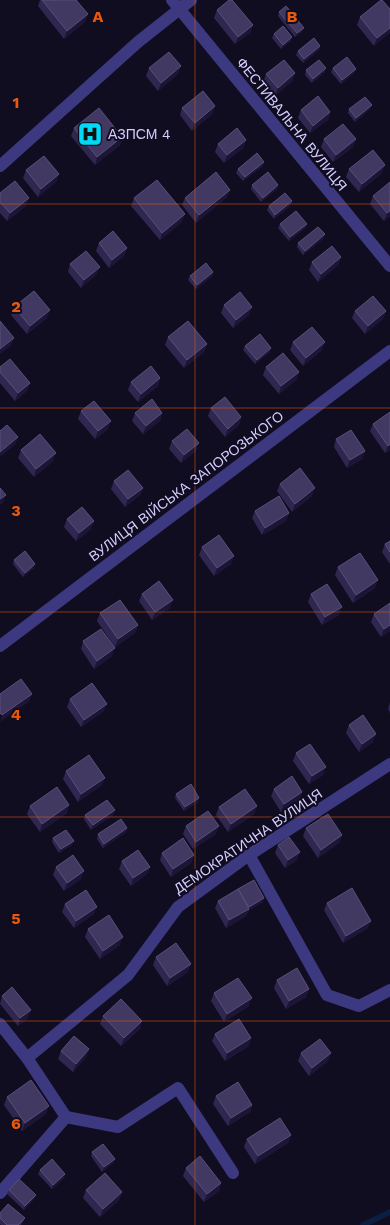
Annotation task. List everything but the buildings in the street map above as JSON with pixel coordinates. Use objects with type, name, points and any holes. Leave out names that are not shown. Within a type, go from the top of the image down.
[{"type":"street","points":[[0,166],[138,42],[176,5],[191,0]]},
{"type":"street","name":"ФЕСТИВАЛЬНА ВУЛИЦЯ","points":[[176,5],[390,266]]},
{"type":"street","name":"ВУЛИЦЯ ВІЙСЬКА ЗАПОРОЗЬКОГО","points":[[0,646],[390,351]]},
{"type":"street","name":"ДЕМОКРАТИЧНА ВУЛИЦЯ","points":[[27,1058],[128,975],[178,907],[250,856],[390,764]]},
{"type":"street","points":[[250,856],[327,995],[359,1006],[390,990]]},
{"type":"street","points":[[0,1024],[27,1058],[66,1117],[118,1127],[178,1088],[233,1173]]},
{"type":"street","points":[[0,1193],[66,1117]]},
{"type":"waterway","points":[[363,1225],[390,1212]]},
{"type":"place","name":"АЗПСМ 4","points":[[90,134]]}]
